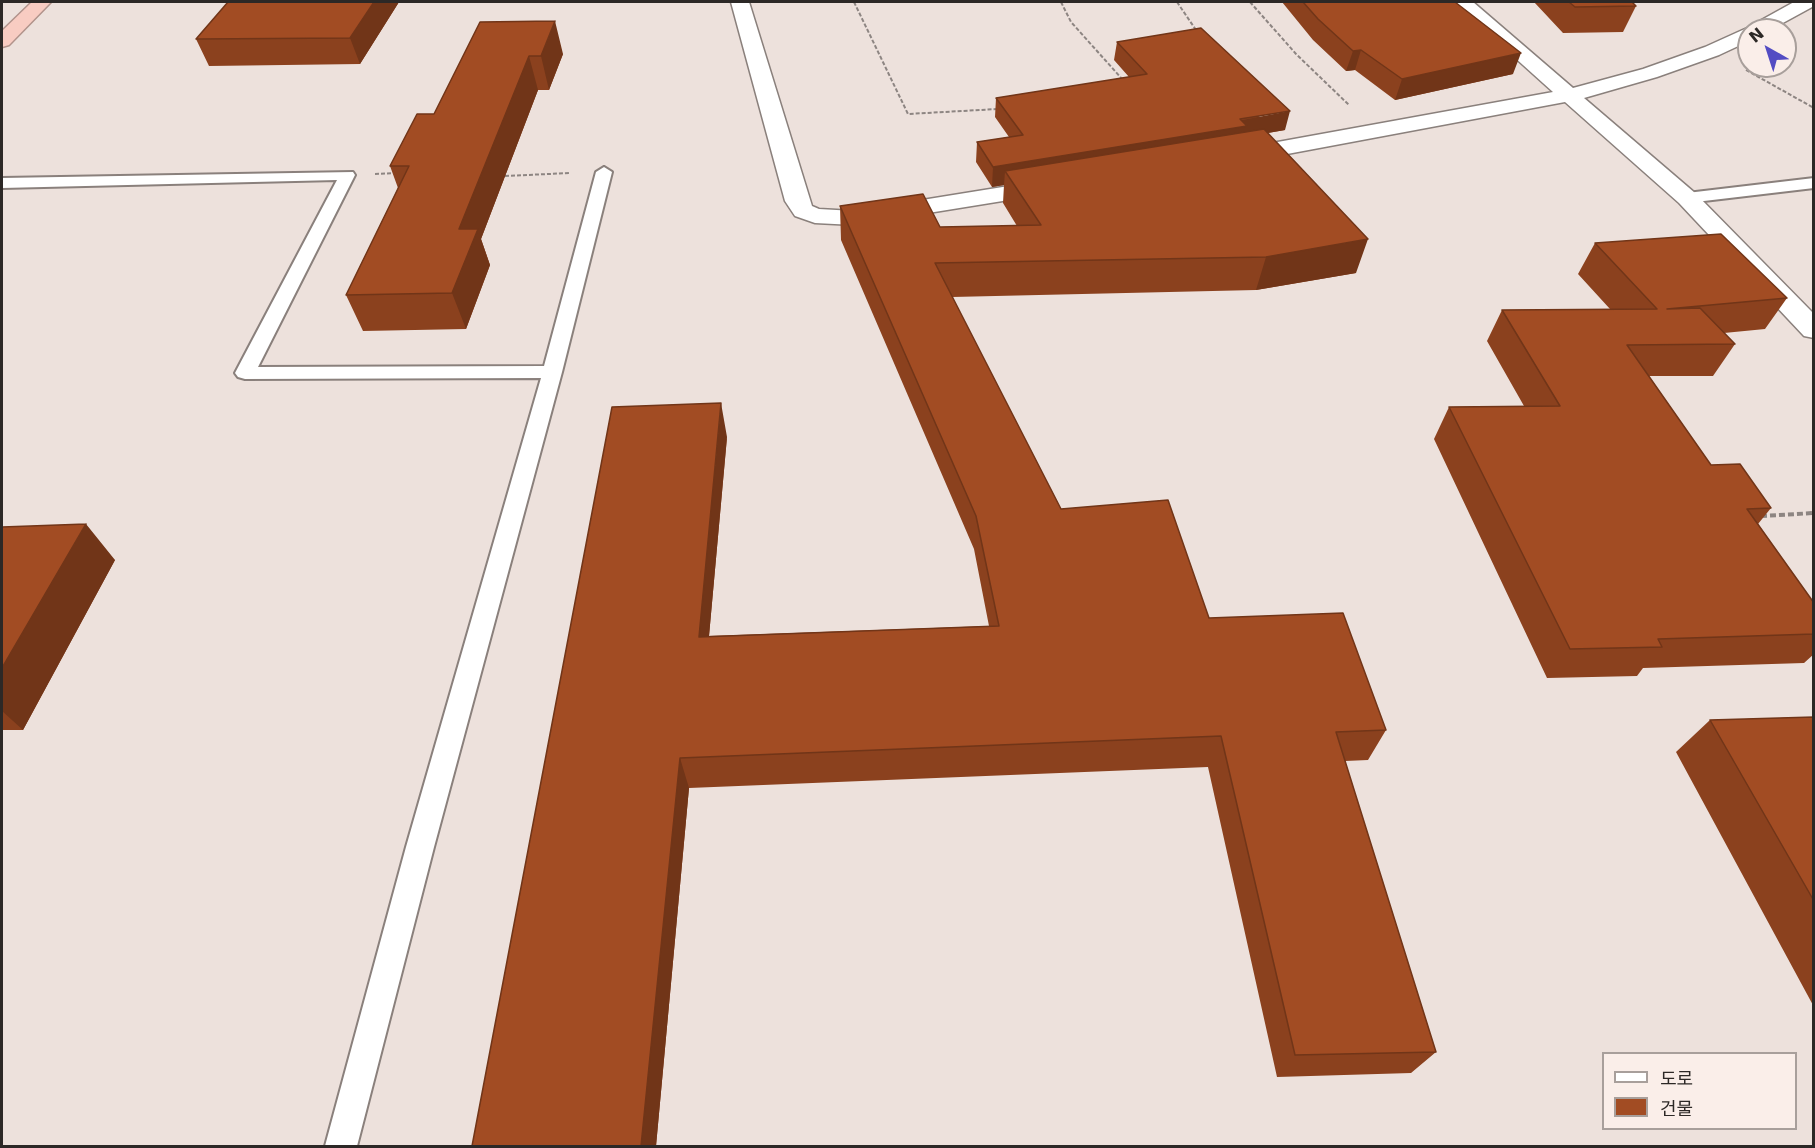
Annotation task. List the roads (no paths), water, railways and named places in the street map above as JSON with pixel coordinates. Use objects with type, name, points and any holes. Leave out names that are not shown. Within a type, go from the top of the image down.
[{"type":"highway","points":[[2,42],[42,2]]},
{"type":"street","points":[[740,2],[797,201],[803,211],[815,216],[854,218],[1067,184]]},
{"type":"street","points":[[1462,2],[1687,198],[1814,330]]},
{"type":"street","points":[[1777,18],[1807,2]]},
{"type":"street","points":[[1218,160],[1570,95],[1650,73],[1712,51],[1737,39]]},
{"type":"lane","points":[[341,1146],[420,847],[552,372],[604,172]]},
{"type":"lane","points":[[2,183],[347,174],[245,373],[552,372]]},
{"type":"lane","points":[[1687,198],[1814,183]]}]
